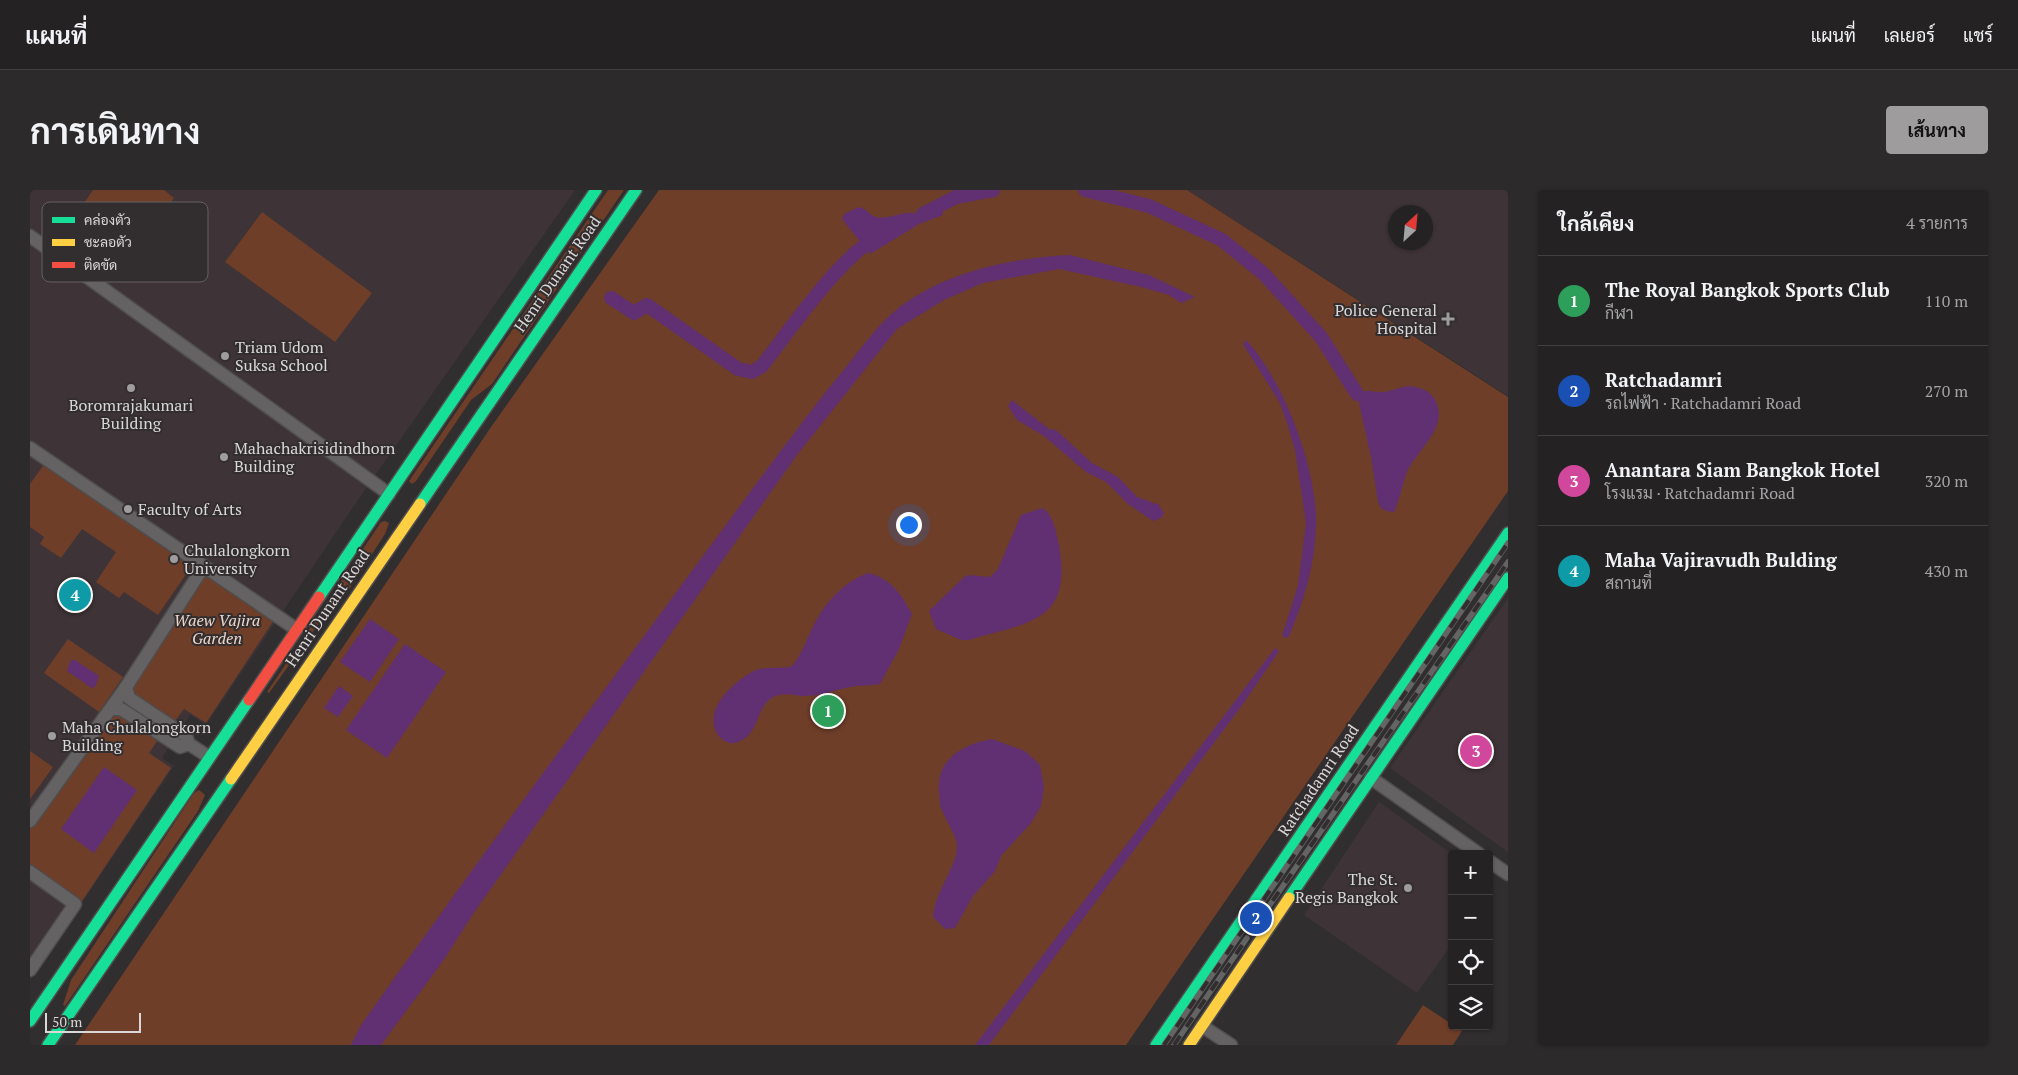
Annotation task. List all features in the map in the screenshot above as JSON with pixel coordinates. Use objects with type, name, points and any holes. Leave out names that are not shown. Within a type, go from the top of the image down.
[{"type":"main road","name":"Henri Dunant Road","points":[[30,1021],[49,1019],[222,765],[296,629],[596,190]]},
{"type":"main road","name":"Henri Dunant Road","points":[[48,1045],[49,1019],[222,765],[636,190]]},
{"type":"main road","points":[[389,494],[407,506]]},
{"type":"main road","name":"Ratchadamri Road","points":[[1189,1045],[1508,533]]},
{"type":"main road","name":"Ratchadamri Road","points":[[1156,1045],[1360,770],[1508,578]]},
{"type":"street","points":[[30,236],[42,245]]},
{"type":"street","points":[[94,282],[389,494]]},
{"type":"street","points":[[30,448],[296,629]]},
{"type":"street","points":[[30,821],[111,709],[204,566]]},
{"type":"street","points":[[126,687],[129,698],[186,736],[189,744],[222,765]]},
{"type":"street","points":[[111,709],[121,708],[180,747],[189,744]]},
{"type":"street","points":[[1360,770],[1473,850]]},
{"type":"street","points":[[1493,864],[1508,874]]},
{"type":"street","points":[[30,872],[75,904],[30,970]]},
{"type":"street","points":[[1202,1026],[1231,1045]]},
{"type":"shaded area","points":[[30,190],[575,190],[358,500],[206,725],[190,715],[162,758],[174,766],[30,980]]},
{"type":"shaded area","name":"Police General Hospital","points":[[1187,190],[1508,190],[1508,396]]},
{"type":"shaded area","points":[[938,204],[943,215],[919,224],[870,254],[842,219],[844,214],[859,207],[876,217],[882,218],[908,213],[919,214]]},
{"type":"shaded area","points":[[1070,255],[1149,275],[1195,297],[1181,303],[1169,295],[1141,287],[1059,269],[983,283],[944,300],[897,329],[797,455],[473,914],[443,961],[381,1045],[351,1045],[361,1025],[589,710],[788,441],[880,325],[901,306],[920,294],[960,275],[982,268],[1026,259]]},
{"type":"shaded area","points":[[1246,340],[1260,357],[1273,378],[1296,426],[1311,478],[1315,503],[1316,525],[1311,569],[1304,597],[1288,638],[1282,636],[1298,585],[1306,523],[1295,450],[1287,423],[1280,403],[1243,344]]},
{"type":"shaded area","points":[[1410,386],[1425,390],[1433,397],[1438,410],[1438,420],[1430,438],[1407,472],[1394,512],[1382,509],[1378,502],[1371,457],[1357,394],[1366,391],[1384,392]]},
{"type":"shaded area","points":[[1012,400],[1049,429],[1056,430],[1092,463],[1118,477],[1137,497],[1159,505],[1164,513],[1161,518],[1153,521],[1128,504],[1106,482],[1086,472],[1044,436],[1017,420],[1008,406]]},
{"type":"shaded area","points":[[1042,508],[1052,519],[1059,545],[1062,571],[1059,591],[1052,605],[1041,615],[1027,623],[969,640],[961,640],[936,629],[929,611],[964,577],[969,575],[990,577],[998,569],[1021,515]]},
{"type":"shaded area","points":[[868,573],[876,575],[889,583],[904,600],[912,614],[899,649],[880,684],[853,686],[815,695],[783,694],[775,696],[763,708],[749,735],[734,743],[727,742],[721,738],[714,726],[714,717],[716,707],[728,690],[744,677],[757,670],[792,666],[827,604],[841,589],[858,577]]},
{"type":"shaded area","points":[[1508,598],[1508,852],[1390,768]]},
{"type":"shaded area","points":[[370,619],[399,639],[370,682],[340,662]]},
{"type":"shaded area","points":[[405,644],[446,672],[387,758],[346,730]]},
{"type":"shaded area","points":[[1275,648],[1279,651],[1243,704],[989,1045],[975,1045]]},
{"type":"shaded area","points":[[71,660],[75,660],[99,676],[95,687],[92,688],[67,671]]},
{"type":"shaded area","points":[[339,686],[353,696],[338,717],[324,708]]},
{"type":"shaded area","points":[[992,739],[1025,751],[1040,765],[1044,787],[1041,806],[1031,823],[1001,856],[995,871],[973,896],[955,928],[945,929],[933,917],[934,908],[954,862],[957,846],[955,837],[940,806],[939,780],[942,770],[954,755],[971,745]]},
{"type":"shaded area","points":[[104,767],[137,790],[94,853],[61,829]]},
{"type":"shaded area","points":[[1379,802],[1448,851],[1448,950],[1417,993],[1304,915]]},
{"type":"green space","points":[[93,190],[164,190],[174,198],[171,202],[85,202]]},
{"type":"green space","points":[[608,190],[624,190],[492,384],[471,400],[416,481],[412,484],[409,481]]},
{"type":"green space","points":[[659,190],[1187,190],[1508,397],[1508,491],[1126,1045],[75,1045],[491,427]]},
{"type":"green space","points":[[262,212],[372,293],[335,342],[225,262]]},
{"type":"green space","points":[[45,463],[191,567],[158,615],[124,592],[119,598],[96,582],[116,552],[82,529],[61,558],[40,544],[44,537],[30,527],[30,484]]},
{"type":"green space","points":[[381,522],[389,523],[385,534],[350,588],[330,608],[269,693],[267,692]]},
{"type":"green space","name":"Waew Vajira Garden","points":[[205,570],[276,617],[206,723],[184,709],[172,725],[132,696],[131,683]]},
{"type":"green space","points":[[68,639],[123,677],[99,712],[44,673]]},
{"type":"green space","points":[[112,710],[160,737],[149,753],[171,768],[80,904],[30,868],[30,824]]},
{"type":"green space","points":[[30,751],[53,767],[30,799]]},
{"type":"green space","points":[[199,790],[205,795],[198,811],[65,1006],[63,1005],[71,980],[194,793]]},
{"type":"green space","points":[[1423,1005],[1448,1022],[1448,1030],[1462,1031],[1453,1045],[1396,1045]]},
{"type":"waterway","points":[[923,214],[956,197],[993,190]]},
{"type":"waterway","points":[[1085,190],[1149,206],[1222,240],[1264,274],[1321,337],[1357,394]]},
{"type":"waterway","points":[[611,298],[634,313],[647,305],[738,369],[752,372],[762,366],[832,276],[864,246],[879,236]]},
{"type":"railway","points":[[1164,1045],[1508,543]]},
{"type":"railway","points":[[1260,919],[1508,562]]},
{"type":"railway","points":[[1174,1045],[1247,938]]},
{"type":"traffic: fast","points":[[319,597],[596,190]]},
{"type":"traffic: fast","points":[[420,504],[636,190]]},
{"type":"traffic: fast","points":[[1156,1045],[1508,533]]},
{"type":"traffic: fast","points":[[1289,898],[1508,578]]},
{"type":"traffic: fast","points":[[30,1021],[249,700]]},
{"type":"traffic: fast","points":[[48,1045],[231,779]]},
{"type":"traffic: slow","points":[[231,779],[420,504]]},
{"type":"traffic: slow","points":[[1189,1045],[1289,898]]},
{"type":"traffic: jam","points":[[249,700],[319,597]]},
{"type":"place","name":"Police General Hospital","points":[[1448,319]]},
{"type":"place","name":"Triam Udom Suksa School","points":[[225,356]]},
{"type":"place","name":"Boromrajakumari Building","points":[[131,388]]},
{"type":"place","name":"Mahachakrisidindhorn Building","points":[[224,457]]},
{"type":"place","name":"Faculty of Arts","points":[[128,509]]},
{"type":"place","name":"Chulalongkorn University","points":[[174,559]]},
{"type":"place","name":"Maha Vajiravudh Bulding","points":[[75,595]]},
{"type":"place","name":"The Royal Bangkok Sports Club","points":[[828,711]]},
{"type":"place","name":"Maha Chulalongkorn Building","points":[[52,736]]},
{"type":"place","name":"Anantara Siam Bangkok Hotel","points":[[1476,751]]},
{"type":"place","name":"The St. Regis Bangkok","points":[[1408,888]]},
{"type":"place","name":"Ratchadamri","points":[[1256,918]]}]
